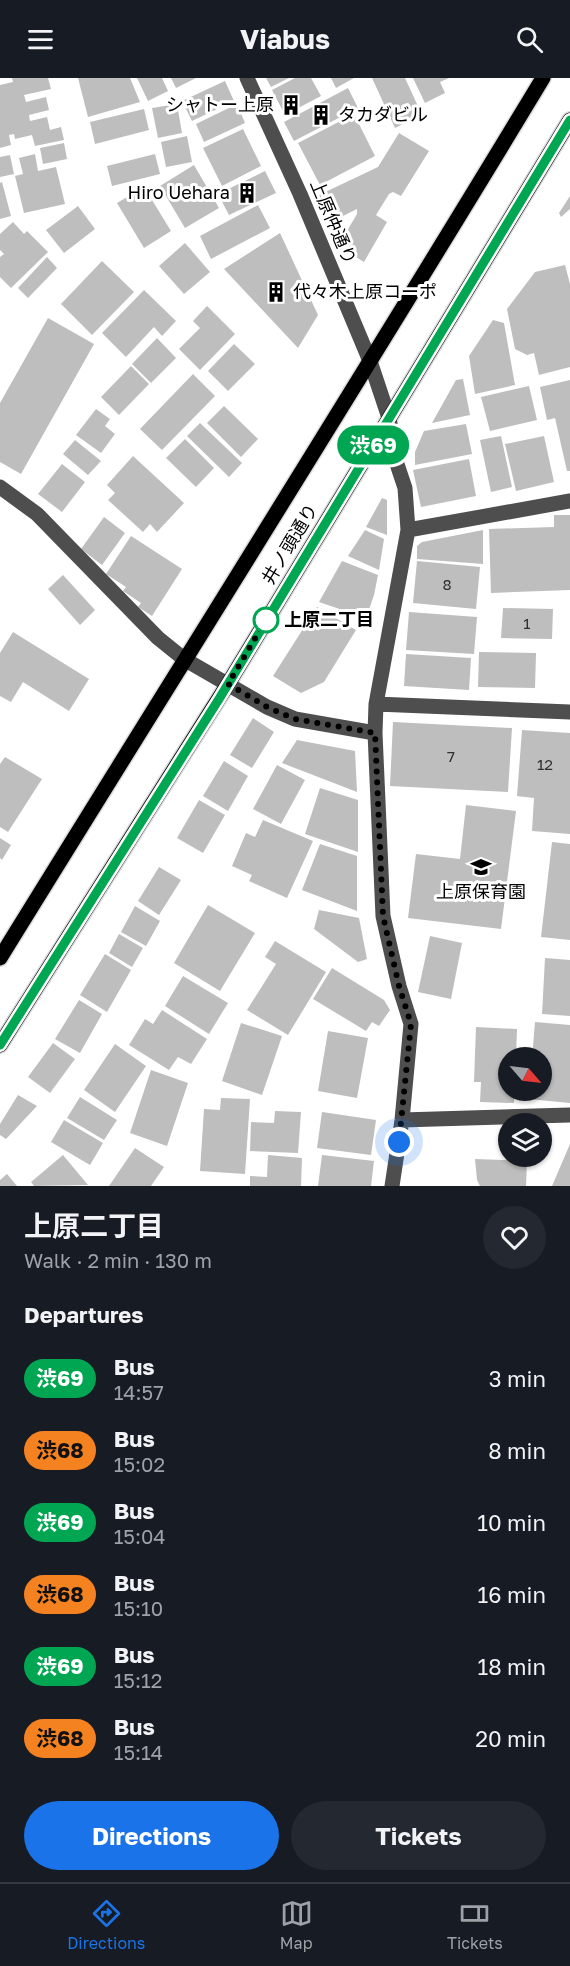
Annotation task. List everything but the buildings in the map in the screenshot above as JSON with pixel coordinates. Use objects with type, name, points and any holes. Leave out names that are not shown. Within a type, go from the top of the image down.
[{"type":"main road","name":"井ノ頭通り","points":[[0,958],[543,78]]},
{"type":"main road","name":"井ノ頭通り","points":[[0,1045],[228,684],[570,120]]},
{"type":"street","name":"上原仲通り","points":[[247,78],[300,194],[370,361],[389,418],[396,461],[405,488],[408,530],[376,704],[375,733],[383,916],[399,986],[411,1024],[402,1120],[392,1186]]},
{"type":"street","points":[[0,487],[37,514],[158,638],[184,659],[267,707],[295,719],[375,733]]},
{"type":"street","points":[[408,530],[570,501]]},
{"type":"street","points":[[376,704],[570,712]]},
{"type":"street","points":[[402,1120],[570,1115]]},
{"type":"bus line","name":"渋69","points":[[0,1045],[219,699],[570,120]]},
{"type":"place","name":"シャトー上原","points":[[291,105]]},
{"type":"place","name":"タカダビル","points":[[321,115]]},
{"type":"place","name":"Hiro Uehara","points":[[247,193]]},
{"type":"place","name":"代々木上原コーポ","points":[[276,292]]},
{"type":"place","name":"上原二丁目","points":[[266,620]]},
{"type":"place","name":"上原保育園","points":[[481,867]]},
{"type":"route","points":[[266,620],[228,684],[267,707],[295,719],[375,733],[383,916],[399,986],[411,1024],[399,1142]]}]
